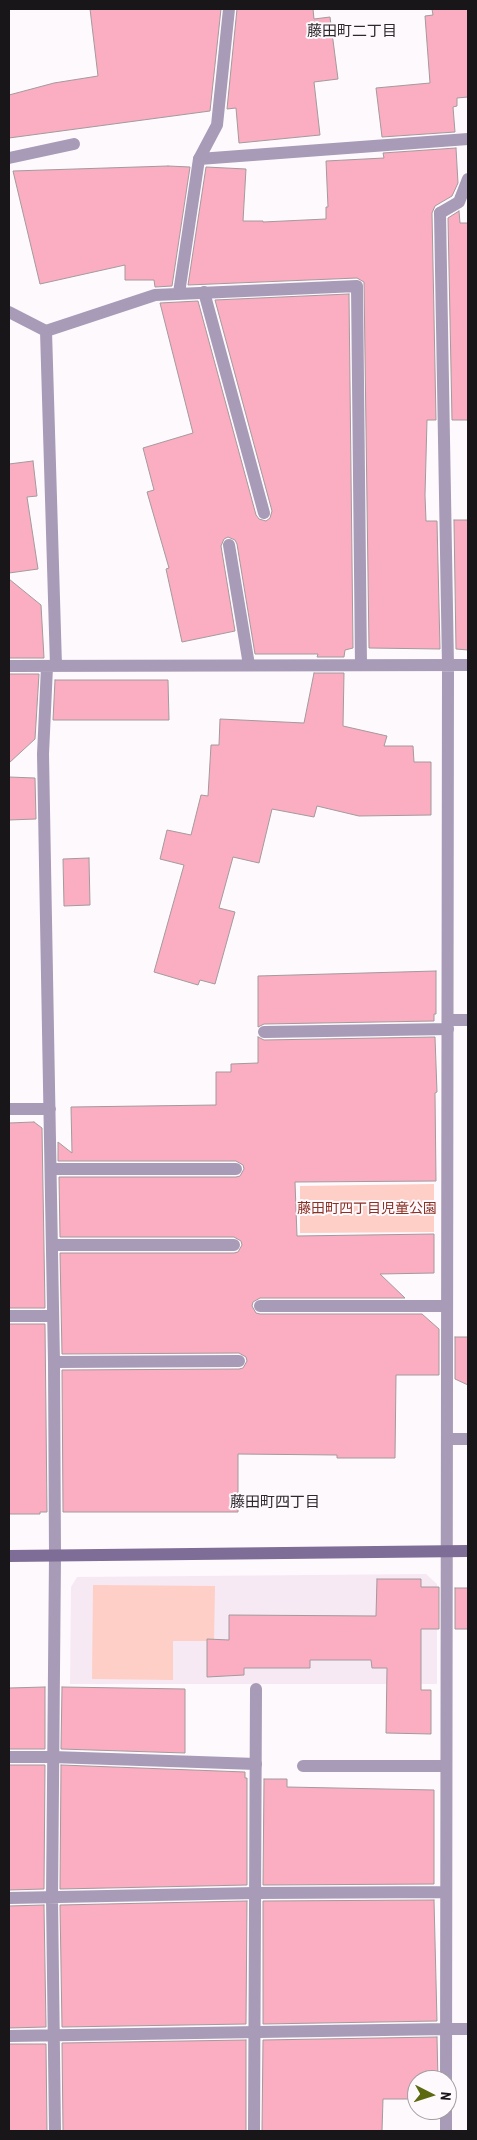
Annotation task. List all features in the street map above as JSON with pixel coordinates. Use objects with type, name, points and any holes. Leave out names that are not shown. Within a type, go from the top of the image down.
[{"type":"street","points":[[179,293],[199,159],[217,125],[229,9]]},
{"type":"street","points":[[199,159],[468,138]]},
{"type":"street","points":[[9,158],[74,144]]},
{"type":"street","points":[[446,2070],[448,665],[440,213],[464,202],[468,179]]},
{"type":"street","points":[[9,312],[46,331],[155,295],[357,286],[361,665]]},
{"type":"street","points":[[204,292],[264,513]]},
{"type":"street","points":[[46,331],[51,666],[43,754],[54,1362],[55,1556],[52,1898],[54,2131]]},
{"type":"street","points":[[229,545],[249,665]]},
{"type":"street","points":[[9,666],[468,665]]},
{"type":"street","points":[[264,1032],[448,1025],[468,1020]]},
{"type":"street","points":[[9,1110],[50,1109]]},
{"type":"street","points":[[51,1169],[236,1169]]},
{"type":"street","points":[[52,1245],[234,1245]]},
{"type":"street","points":[[260,1306],[447,1306]]},
{"type":"street","points":[[9,1316],[53,1316]]},
{"type":"street","points":[[54,1362],[239,1361]]},
{"type":"street","points":[[447,1439],[468,1439]]},
{"type":"street","points":[[9,1556],[468,1551]]},
{"type":"street","points":[[254,2131],[256,1689]]},
{"type":"street","points":[[9,1757],[256,1764]]},
{"type":"street","points":[[303,1766],[446,1766]]},
{"type":"street","points":[[9,1898],[255,1893],[446,1892]]},
{"type":"street","points":[[9,2036],[468,2029]]},
{"type":"shaded area","points":[[426,1574],[437,1584],[437,1684],[70,1684],[71,1587],[77,1577]]},
{"type":"green space","name":"藤田町四丁目児童公園","points":[[434,1184],[434,1232],[300,1233],[300,1186]]},
{"type":"green space","points":[[93,1585],[215,1586],[214,1641],[173,1641],[173,1680],[92,1679]]},
{"type":"building","points":[[90,9],[221,9],[210,111],[9,138],[9,95],[54,83],[98,76]]},
{"type":"building","points":[[237,9],[313,9],[314,19],[330,17],[338,79],[314,82],[320,135],[239,143],[236,108],[227,109]]},
{"type":"building","points":[[432,9],[468,9],[468,97],[457,98],[457,106],[453,107],[455,132],[382,137],[376,88],[430,83],[425,16],[433,15]]},
{"type":"building","points":[[456,148],[458,183],[452,196],[435,206],[432,213],[436,420],[427,420],[425,495],[426,521],[437,521],[440,649],[369,648],[364,282],[357,278],[188,285],[206,167],[246,169],[243,221],[326,219],[326,207],[328,207],[326,161],[384,158],[383,153]]},
{"type":"building","points":[[190,167],[172,286],[155,287],[154,280],[125,280],[125,265],[40,284],[13,171]]},
{"type":"building","points":[[459,211],[460,223],[468,223],[468,420],[452,420],[448,218]]},
{"type":"building","points":[[349,294],[353,648],[345,650],[344,657],[317,657],[318,654],[255,654],[237,544],[235,540],[228,537],[224,539],[221,546],[235,631],[182,642],[166,569],[169,568],[147,492],[154,490],[143,448],[193,433],[160,303],[198,301],[256,515],[259,519],[266,521],[270,518],[272,511],[215,300]]},
{"type":"building","points":[[33,461],[37,496],[27,497],[38,569],[9,573],[9,464]]},
{"type":"building","points":[[454,520],[468,520],[468,650],[456,649]]},
{"type":"building","points":[[9,579],[41,605],[44,658],[9,658]]},
{"type":"building","points":[[314,673],[344,673],[343,726],[387,736],[384,746],[413,746],[414,762],[431,762],[431,815],[359,816],[317,806],[314,817],[272,809],[259,863],[233,857],[219,908],[235,912],[215,984],[200,980],[198,985],[154,972],[184,865],[160,859],[167,830],[191,835],[201,795],[208,796],[211,745],[219,745],[220,719],[304,723]]},
{"type":"building","points":[[9,674],[39,674],[35,739],[9,763]]},
{"type":"building","points":[[55,680],[168,680],[169,720],[53,720]]},
{"type":"building","points":[[9,777],[35,778],[36,819],[9,820]]},
{"type":"building","points":[[89,858],[90,905],[64,906],[63,859]]},
{"type":"building","points":[[436,971],[436,1014],[434,1014],[434,1021],[264,1024],[258,1027],[258,976]]},
{"type":"building","points":[[258,1037],[264,1040],[435,1037],[437,1092],[435,1093],[436,1181],[295,1182],[297,1236],[434,1234],[434,1273],[380,1274],[405,1298],[260,1298],[253,1302],[252,1306],[256,1313],[260,1314],[422,1314],[439,1329],[439,1375],[396,1375],[395,1458],[337,1458],[337,1455],[238,1454],[238,1512],[63,1512],[62,1370],[239,1369],[243,1368],[247,1361],[246,1357],[239,1353],[62,1354],[60,1253],[234,1253],[238,1252],[242,1245],[241,1241],[234,1237],[60,1237],[59,1177],[236,1177],[240,1176],[244,1169],[243,1165],[236,1161],[58,1161],[58,1142],[72,1153],[71,1107],[216,1105],[216,1072],[231,1072],[231,1064],[258,1063]]},
{"type":"building","points":[[34,1122],[42,1128],[45,1308],[9,1308],[9,1123]]},
{"type":"building","points":[[9,1324],[45,1324],[47,1512],[40,1512],[40,1514],[9,1514]]},
{"type":"building","points":[[455,1337],[468,1337],[468,1385],[455,1379]]},
{"type":"building","points":[[377,1579],[421,1579],[421,1587],[439,1587],[439,1629],[421,1629],[421,1690],[431,1690],[431,1734],[386,1733],[387,1668],[372,1668],[371,1660],[310,1660],[310,1668],[244,1668],[244,1675],[207,1677],[207,1639],[229,1640],[229,1615],[376,1616]]},
{"type":"building","points":[[455,1588],[468,1588],[468,1629],[455,1629]]},
{"type":"building","points":[[45,1687],[45,1749],[9,1749],[9,1688]]},
{"type":"building","points":[[62,1687],[185,1689],[185,1753],[61,1749]]},
{"type":"building","points":[[9,1765],[45,1765],[44,1889],[9,1890]]},
{"type":"building","points":[[61,1765],[245,1772],[245,1778],[247,1778],[247,1885],[60,1889]]},
{"type":"building","points":[[264,1779],[287,1779],[287,1787],[434,1790],[434,1884],[263,1885]]},
{"type":"building","points":[[434,1900],[437,2021],[263,2024],[263,1901]]},
{"type":"building","points":[[247,1901],[246,2024],[62,2027],[60,1905]]},
{"type":"building","points":[[44,1905],[46,2027],[9,2028],[9,1906]]},
{"type":"building","points":[[437,2037],[438,2070],[407,2070],[407,2099],[383,2099],[382,2131],[262,2131],[263,2040]]},
{"type":"building","points":[[246,2040],[246,2131],[63,2131],[62,2043]]},
{"type":"building","points":[[9,2044],[46,2044],[47,2131],[9,2131]]},
{"type":"district","name":"藤田町二丁目","points":[[352,32]]},
{"type":"district","name":"藤田町四丁目","points":[[275,1503]]}]
